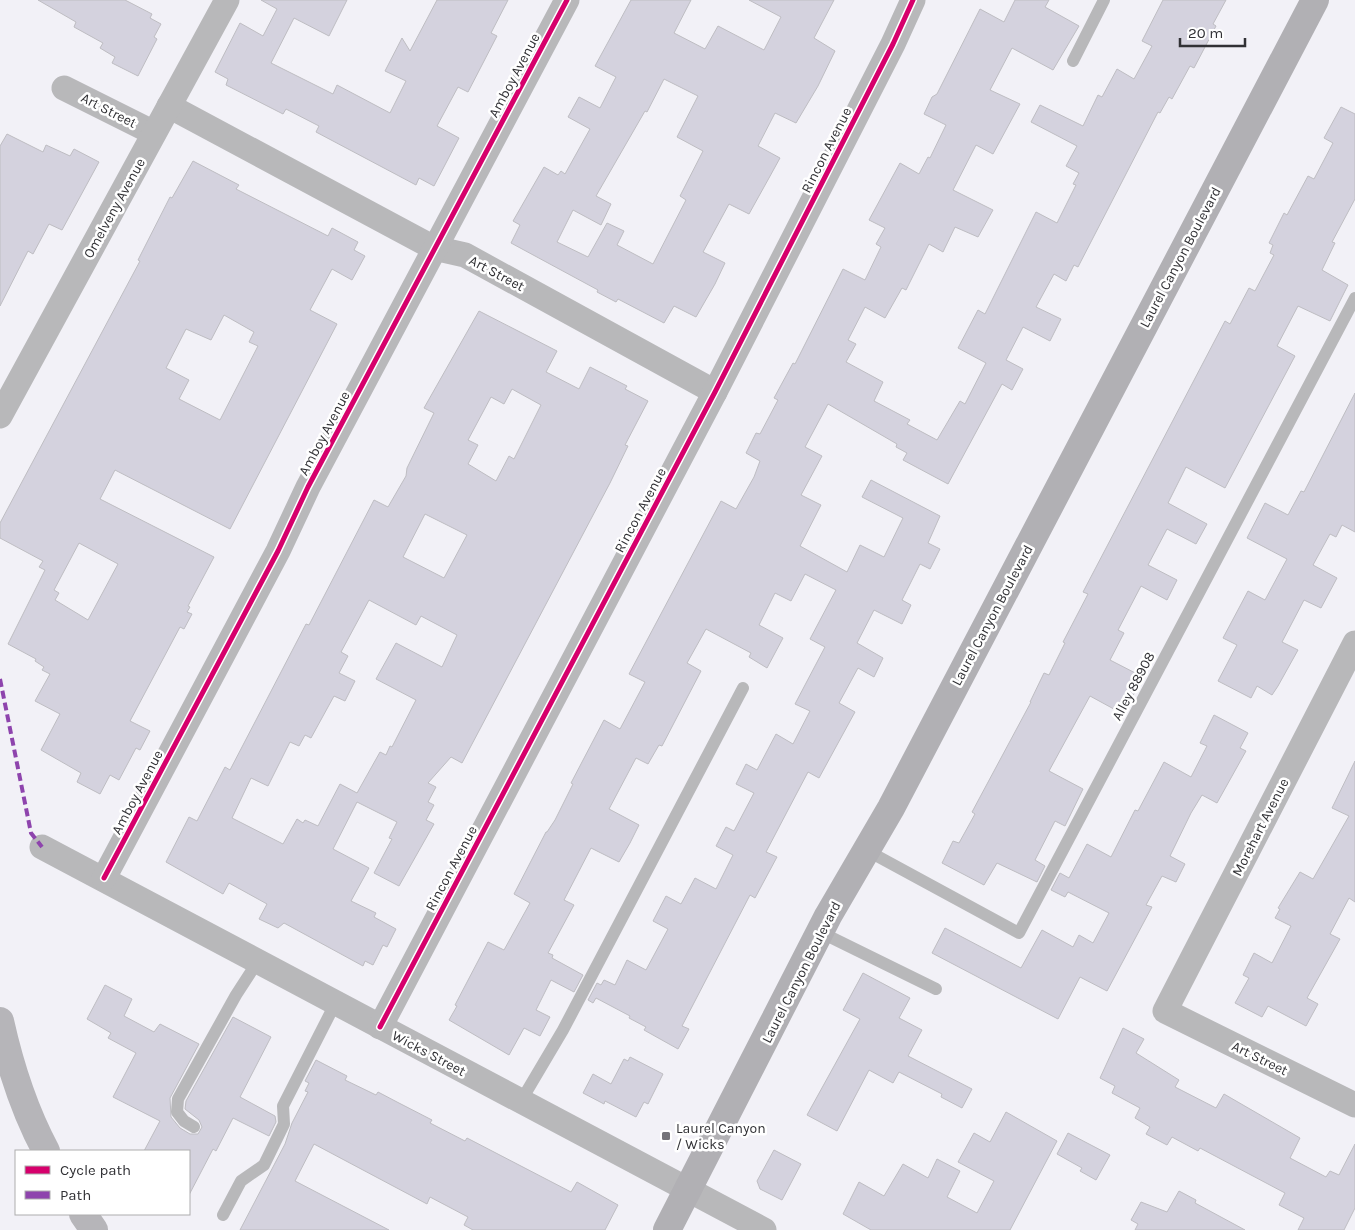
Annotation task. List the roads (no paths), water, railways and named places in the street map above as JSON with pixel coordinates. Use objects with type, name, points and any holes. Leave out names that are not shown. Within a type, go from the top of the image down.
[{"type":"highway","points":[[0,1020],[10,1065],[36,1132],[45,1150]]},
{"type":"highway","points":[[84,1215],[94,1230]]},
{"type":"main road","name":"Laurel Canyon Boulevard","points":[[667,1230],[820,932],[896,799],[1315,0]]},
{"type":"street","name":"Omelveny Avenue","points":[[0,416],[227,0]]},
{"type":"street","name":"Amboy Avenue","points":[[104,878],[278,551],[313,478],[566,0]]},
{"type":"street","name":"Rincon Avenue","points":[[380,1026],[716,392],[893,44],[913,0]]},
{"type":"street","name":"Art Street","points":[[64,88],[154,133]]},
{"type":"street","name":"Art Street","points":[[169,106],[434,248],[465,256],[716,392]]},
{"type":"street","name":"Morehart Avenue","points":[[1166,1011],[1355,643]]},
{"type":"street","name":"Wicks Street","points":[[42,847],[104,878],[764,1230]]},
{"type":"street","name":"Art Street","points":[[1166,1011],[1355,1105]]},
{"type":"lane","points":[[1073,61],[1104,0]]},
{"type":"lane","name":"Alley 88908","points":[[866,850],[1019,933],[1355,298]]},
{"type":"lane","points":[[521,1101],[563,1030],[743,688]]},
{"type":"lane","points":[[820,932],[936,989]]},
{"type":"lane","points":[[194,1127],[184,1121],[177,1112],[178,1099],[236,995],[258,961]]},
{"type":"lane","points":[[224,1215],[241,1181],[264,1165],[280,1135],[284,1124],[283,1106],[336,1002]]},
{"type":"place","name":"Laurel Canyon / Wicks","points":[[666,1136]]}]
